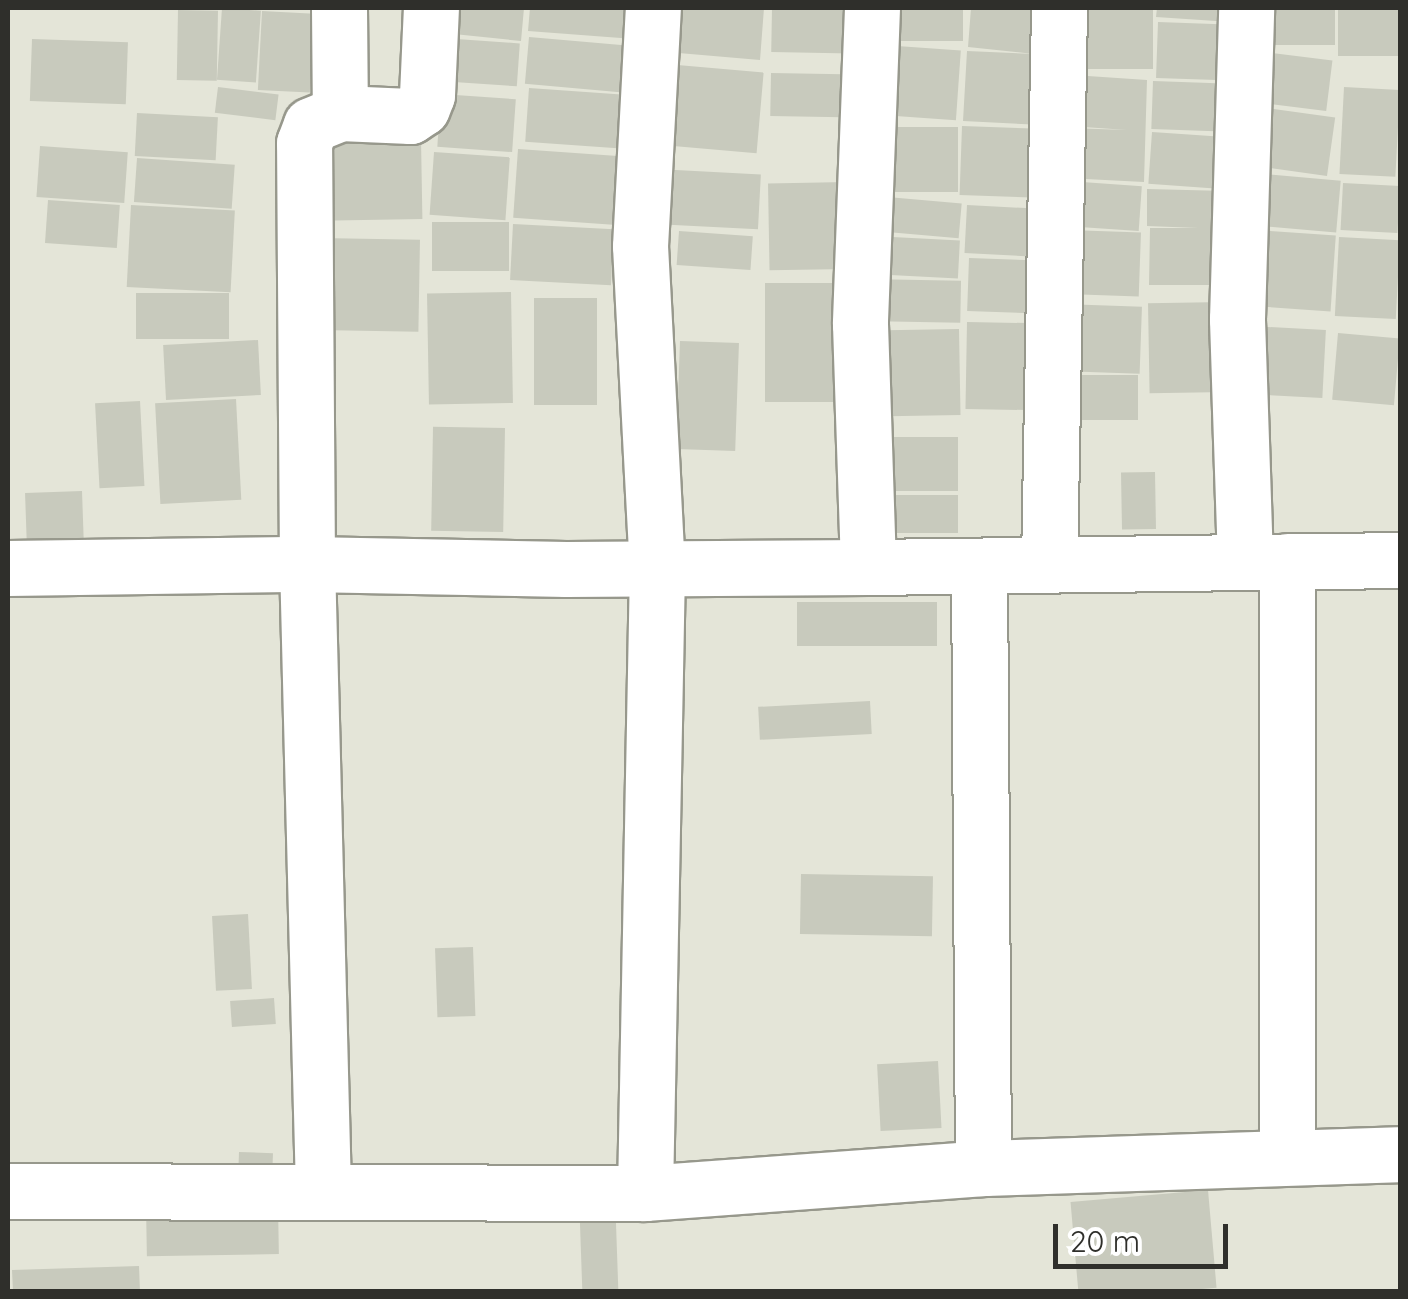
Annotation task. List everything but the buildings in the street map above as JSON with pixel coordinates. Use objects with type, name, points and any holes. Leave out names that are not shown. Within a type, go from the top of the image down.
[{"type":"street","points":[[339,8],[340,113]]},
{"type":"street","points":[[323,1190],[306,564],[304,142],[311,125],[340,113],[410,116],[422,108],[427,95],[430,8]]},
{"type":"street","points":[[645,1193],[657,570],[640,246],[653,8]]},
{"type":"street","points":[[868,566],[860,324],[872,8]]},
{"type":"street","points":[[1049,565],[1059,8]]},
{"type":"street","points":[[1246,8],[1237,319],[1266,561],[1287,1155]]},
{"type":"street","points":[[8,545],[8,568],[306,564],[657,570],[1400,560]]},
{"type":"street","points":[[979,566],[983,1168]]},
{"type":"street","points":[[8,1190],[645,1193],[983,1168],[1400,1154]]}]
